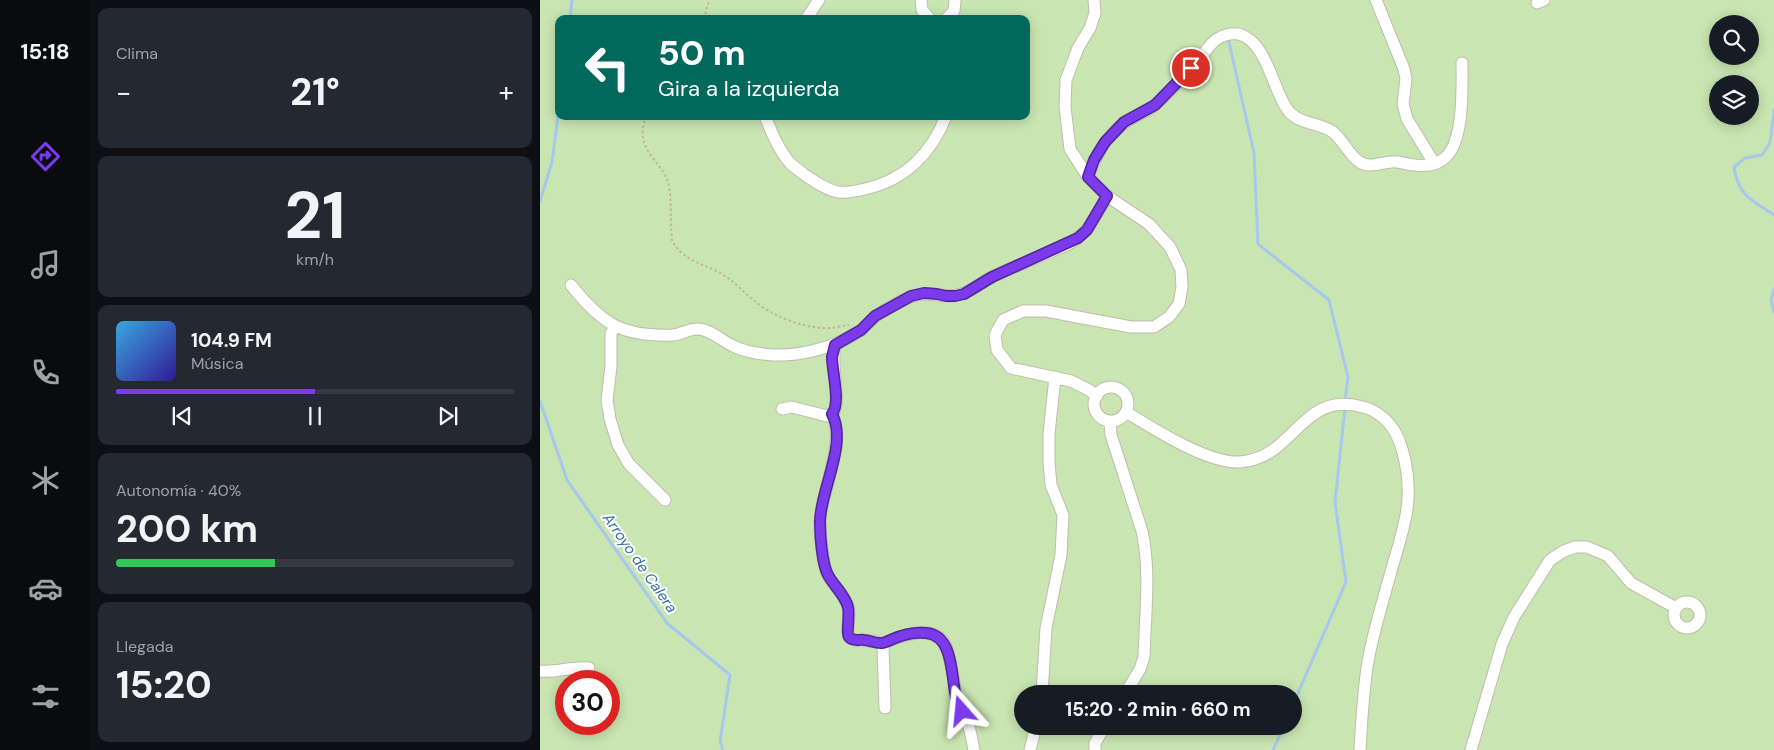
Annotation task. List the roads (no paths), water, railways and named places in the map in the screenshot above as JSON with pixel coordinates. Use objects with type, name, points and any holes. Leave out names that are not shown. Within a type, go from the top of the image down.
[{"type":"street","points":[[809,15],[819,0]]},
{"type":"street","points":[[921,0],[922,10],[926,15]]},
{"type":"street","points":[[950,15],[954,11],[955,0]]},
{"type":"street","points":[[1094,0],[1095,13],[1090,28],[1078,48],[1066,80],[1064,107],[1070,149],[1088,177],[1107,196],[1149,224],[1170,247],[1181,270],[1182,287],[1179,304],[1169,317],[1154,327],[1131,326],[1046,310],[1023,311],[1003,320],[995,336],[997,350],[1011,368],[1071,381],[1097,396]]},
{"type":"street","points":[[1376,0],[1404,69],[1406,79],[1403,104],[1407,119],[1434,163]]},
{"type":"street","points":[[1088,177],[1094,160],[1105,142],[1124,122],[1155,105],[1201,58],[1216,39],[1234,34],[1248,38],[1260,51],[1287,109],[1305,122],[1332,132],[1359,162],[1369,166],[1396,162],[1417,166],[1442,161],[1449,154],[1458,132],[1461,118],[1462,63]]},
{"type":"street","points":[[767,120],[776,144],[791,164],[813,181],[838,192],[858,191],[878,186],[904,174],[924,154],[941,130],[945,120]]},
{"type":"street","points":[[571,285],[586,305],[606,322],[630,332],[657,335],[677,334],[691,329],[699,329],[753,353],[774,355],[805,352],[835,345],[861,330],[875,316],[911,296],[924,293],[946,296],[964,294],[992,277],[1078,238],[1087,230],[1107,196]]},
{"type":"street","points":[[615,327],[611,333],[611,366],[607,400],[610,419],[618,445],[629,464],[665,500]]},
{"type":"street","points":[[782,408],[792,407],[824,416],[832,414],[835,410],[836,398],[832,356],[835,345]]},
{"type":"street","points":[[1043,685],[1046,628],[1061,555],[1063,515],[1051,485],[1048,462],[1055,377]]},
{"type":"street","points":[[1108,387],[1122,390],[1128,403],[1126,412],[1120,419],[1110,421],[1101,417],[1095,410],[1095,400],[1103,389],[1108,387]]},
{"type":"street","points":[[1126,412],[1171,438],[1223,461],[1255,460],[1273,452],[1290,438],[1303,421],[1317,410],[1334,404],[1352,404],[1369,408],[1384,418],[1395,432],[1402,448],[1409,479],[1408,507],[1369,656],[1362,704],[1360,750]]},
{"type":"street","points":[[832,414],[835,420],[836,443],[820,521],[827,573],[842,594],[848,607],[849,637],[854,640],[882,644],[910,634],[928,632],[942,641],[947,650],[956,697],[968,724],[974,750]]},
{"type":"street","points":[[1110,421],[1111,435],[1142,531],[1146,562],[1144,656],[1140,669],[1130,685]]},
{"type":"street","points":[[1471,750],[1502,644],[1514,617],[1550,560],[1575,547],[1587,548],[1608,556],[1632,582],[1676,608]]},
{"type":"street","points":[[882,644],[884,649],[885,708]]},
{"type":"street","points":[[540,671],[551,672],[578,667],[589,668]]},
{"type":"street","points":[[1030,750],[1034,735]]},
{"type":"street","points":[[1094,750],[1095,743],[1100,735]]},
{"type":"waterway","name":"Arroyo de Calera","points":[[570,15],[572,0]]},
{"type":"waterway","points":[[1228,38],[1254,153],[1258,244],[1329,300],[1348,377],[1345,402]]},
{"type":"waterway","points":[[1774,110],[1770,143],[1762,155],[1745,158],[1734,167],[1739,185],[1747,196],[1774,215]]},
{"type":"waterway","name":"Arroyo de Calera","points":[[540,201],[552,162],[558,120]]},
{"type":"waterway","points":[[1774,289],[1771,300],[1774,312]]},
{"type":"waterway","name":"Arroyo de Calera","points":[[540,401],[567,480],[667,623],[730,675],[720,742],[723,750]]},
{"type":"waterway","points":[[1302,685],[1346,582],[1335,502],[1345,408]]},
{"type":"waterway","points":[[1273,750],[1280,735]]}]
